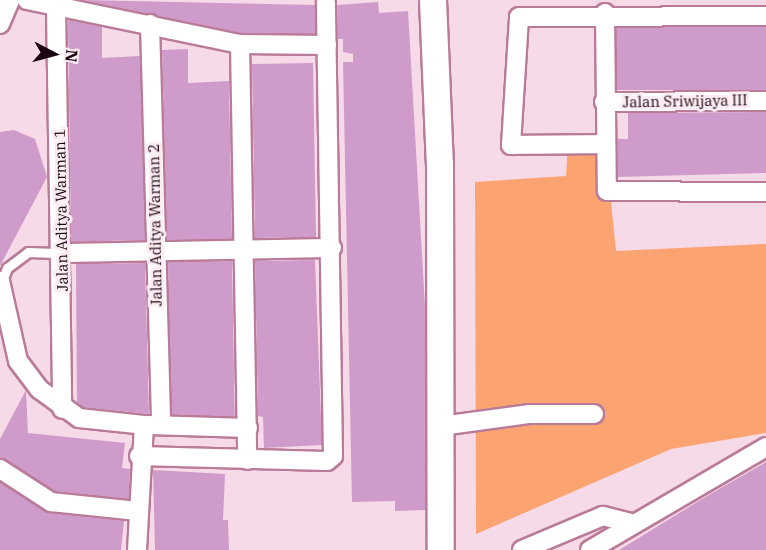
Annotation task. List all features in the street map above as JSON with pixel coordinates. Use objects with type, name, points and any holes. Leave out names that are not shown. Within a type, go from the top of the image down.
[{"type":"street","points":[[27,0],[56,10],[150,24],[240,44],[327,45]]},
{"type":"street","points":[[433,0],[441,426],[441,550]]},
{"type":"street","points":[[140,456],[327,461],[333,456],[327,3]]},
{"type":"street","points":[[605,144],[515,146],[510,141],[516,22],[524,15],[709,8],[766,16]]},
{"type":"street","name":"Jalan Aditya Warman 1","points":[[56,10],[63,253],[62,409]]},
{"type":"street","points":[[605,13],[605,187],[614,194],[766,192]]},
{"type":"street","name":"Jalan Aditya Warman 2","points":[[137,550],[140,456],[153,425],[156,252],[150,24]]},
{"type":"street","points":[[240,44],[247,460]]},
{"type":"street","name":"Jalan Sriwijaya III","points":[[604,102],[766,100]]},
{"type":"street","points":[[63,253],[332,248]]},
{"type":"street","points":[[1,281],[3,320],[26,375],[62,409],[79,417],[153,425],[248,428]]},
{"type":"street","points":[[441,426],[530,414],[594,414]]},
{"type":"street","points":[[590,550],[766,447]]},
{"type":"street","points":[[0,469],[51,502],[138,511]]},
{"type":"street","points":[[522,550],[603,516],[634,524]]},
{"type":"lane","points":[[1,281],[12,262],[28,252],[63,253]]},
{"type":"shaded area","points":[[568,144],[605,144],[616,251],[766,244],[766,433],[671,449],[476,534],[475,182],[566,176]]},
{"type":"building","points":[[83,0],[315,5],[315,34],[241,33]]},
{"type":"building","points":[[378,2],[379,13],[408,11],[425,307],[426,510],[395,511],[395,501],[352,502],[343,62],[353,62],[353,54],[343,52],[343,39],[338,39],[337,5]]},
{"type":"building","points":[[68,20],[102,27],[102,58],[140,56],[145,240],[71,242]]},
{"type":"building","points":[[616,27],[766,27],[766,90],[616,90]]},
{"type":"building","points":[[188,49],[188,83],[229,81],[232,239],[167,240],[162,50]]},
{"type":"building","points":[[313,63],[316,237],[255,238],[252,64]]},
{"type":"building","points":[[766,112],[766,173],[618,177],[618,139],[628,139],[628,113]]},
{"type":"building","points":[[14,130],[35,139],[47,177],[0,266],[0,132]]},
{"type":"building","points":[[315,260],[322,445],[264,448],[263,417],[258,416],[255,261]]},
{"type":"building","points":[[232,261],[235,416],[171,417],[168,262]]},
{"type":"building","points":[[145,263],[149,414],[83,407],[77,402],[76,264]]},
{"type":"building","points":[[26,390],[28,433],[125,443],[122,468],[130,469],[129,499],[55,491],[0,458],[0,439]]},
{"type":"building","points":[[766,462],[766,550],[619,550],[702,499]]},
{"type":"building","points":[[153,470],[225,474],[223,520],[228,520],[229,550],[155,550]]},
{"type":"building","points":[[0,482],[49,513],[124,521],[121,550],[0,550]]}]
